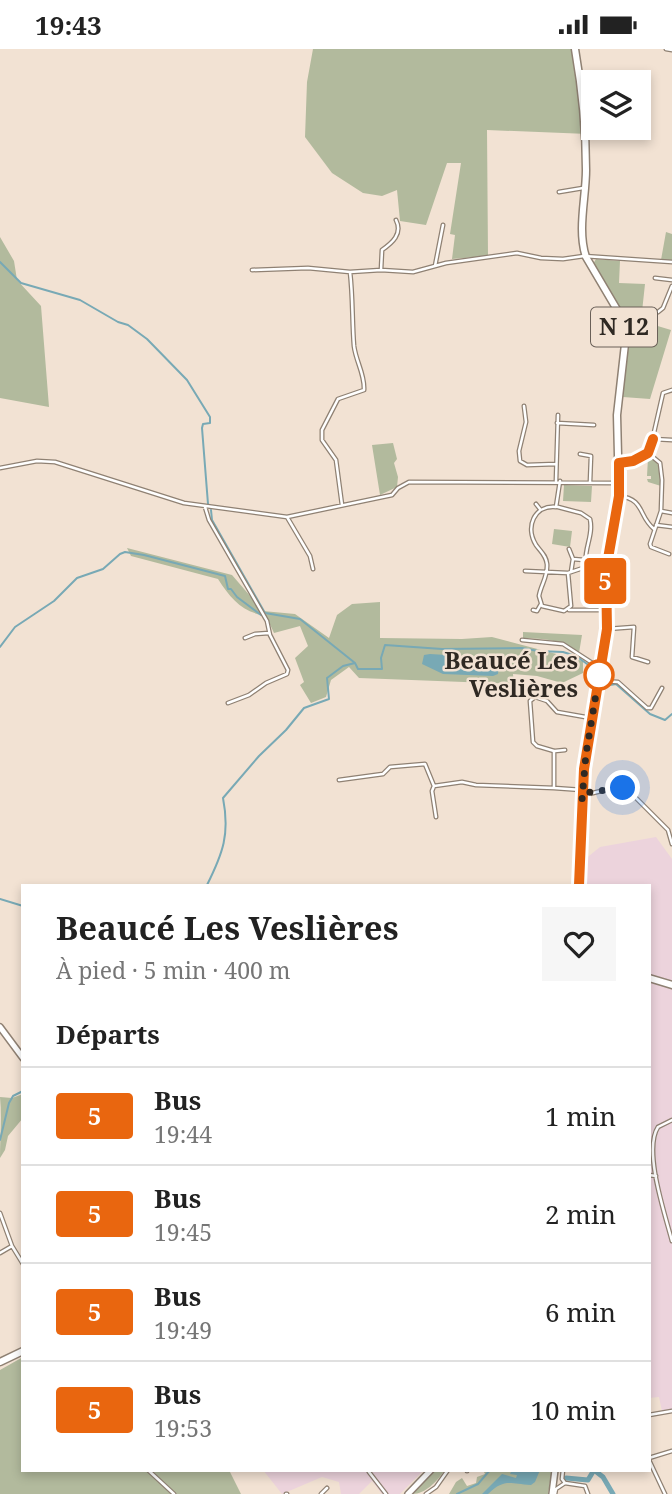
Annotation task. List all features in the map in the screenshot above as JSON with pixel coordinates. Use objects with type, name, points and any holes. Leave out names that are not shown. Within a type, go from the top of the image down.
[{"type":"main road","name":"N 12","points":[[575,49],[584,105],[586,187],[582,239],[586,257],[619,313],[624,327],[624,354],[617,415],[619,496],[606,570],[607,629],[591,718],[582,790],[579,884]]},
{"type":"main road","points":[[651,979],[672,985]]},
{"type":"main road","points":[[0,1027],[21,1055]]},
{"type":"main road","points":[[0,1362],[21,1352]]},
{"type":"main road","points":[[409,1493],[428,1472]]},
{"type":"main road","points":[[553,1494],[555,1472]]},
{"type":"street","points":[[666,49],[672,50]]},
{"type":"street","points":[[559,192],[586,187]]},
{"type":"street","points":[[380,270],[382,250],[397,237],[399,226],[396,221]]},
{"type":"street","points":[[435,266],[443,225]]},
{"type":"street","points":[[252,270],[308,268],[350,272],[413,272],[517,253],[541,258],[586,257],[672,262]]},
{"type":"street","points":[[342,505],[336,460],[325,446],[322,430],[338,399],[364,390],[365,377],[354,347],[354,302],[350,272]]},
{"type":"street","points":[[655,278],[672,280]]},
{"type":"street","points":[[658,312],[663,308],[672,286]]},
{"type":"street","points":[[619,463],[633,461],[648,453],[663,393],[672,390]]},
{"type":"street","points":[[524,406],[526,422],[519,451],[520,461],[527,465],[556,464]]},
{"type":"street","points":[[556,507],[558,415]]},
{"type":"street","points":[[557,423],[593,425]]},
{"type":"street","points":[[653,439],[672,440]]},
{"type":"street","points":[[648,453],[662,468],[661,511],[650,541],[651,547],[669,554]]},
{"type":"street","points":[[580,454],[591,456],[590,482]]},
{"type":"street","points":[[0,468],[37,461],[55,462],[177,501],[287,517],[392,495],[409,482],[620,483]]},
{"type":"street","points":[[619,496],[640,505],[648,524],[655,527],[672,527]]},
{"type":"street","points":[[536,504],[540,509]]},
{"type":"street","points":[[205,507],[209,520],[267,621],[269,633],[288,673],[249,695],[228,703]]},
{"type":"street","points":[[533,610],[537,611],[541,604],[539,593],[547,572],[546,558],[535,544],[533,535],[533,517],[540,509],[556,507],[582,513],[590,519],[592,531],[587,541],[586,566]]},
{"type":"street","points":[[661,511],[672,513]]},
{"type":"street","points":[[287,517],[310,556],[313,569]]},
{"type":"street","points":[[568,610],[572,603],[569,573],[573,559],[569,549]]},
{"type":"street","points":[[573,559],[585,560]]},
{"type":"street","points":[[526,571],[569,573],[586,566],[606,570]]},
{"type":"street","points":[[541,604],[568,610],[607,610]]},
{"type":"street","points":[[607,629],[634,627],[632,657],[649,662]]},
{"type":"street","points":[[245,638],[269,633]]},
{"type":"street","points":[[522,640],[563,644],[600,668]]},
{"type":"street","points":[[598,682],[618,682],[647,708],[651,708],[662,688]]},
{"type":"street","points":[[565,750],[554,751],[533,742],[530,704],[533,698],[547,701],[557,712],[591,718]]},
{"type":"street","points":[[554,751],[554,788]]},
{"type":"street","points":[[339,781],[383,774],[390,767],[425,764],[434,786],[432,791],[436,817]]},
{"type":"street","points":[[434,786],[462,782],[582,790]]},
{"type":"street","points":[[582,800],[585,795],[594,791],[627,789],[668,830],[672,844]]},
{"type":"street","points":[[672,1120],[661,1124],[654,1135],[656,1176],[672,1241]]},
{"type":"street","points":[[651,1175],[656,1176]]},
{"type":"street","points":[[0,1213],[12,1246],[21,1261]]},
{"type":"street","points":[[0,1253],[12,1246]]},
{"type":"street","points":[[651,1415],[672,1411]]},
{"type":"street","points":[[651,1458],[672,1451]]},
{"type":"street","points":[[651,1464],[664,1494]]},
{"type":"street","points":[[150,1472],[174,1494]]},
{"type":"street","points":[[369,1472],[386,1494]]},
{"type":"street","points":[[426,1494],[436,1487],[446,1472]]},
{"type":"street","points":[[563,1472],[562,1479],[565,1483]]},
{"type":"street","points":[[553,1494],[565,1483],[585,1486],[588,1494]]},
{"type":"street","points":[[321,1494],[327,1488]]},
{"type":"shaded area","points":[[656,837],[672,859],[672,1409],[662,1411],[659,1397],[651,1398],[651,884],[583,884],[584,860],[600,847]]},
{"type":"shaded area","points":[[265,1472],[422,1472],[400,1494],[382,1494],[372,1481],[359,1494],[341,1494],[339,1482],[322,1477],[282,1494]]},
{"type":"green space","points":[[313,49],[575,49],[581,88],[581,134],[487,130],[488,256],[452,259],[455,235],[450,234],[461,163],[447,163],[426,225],[400,221],[397,190],[382,196],[363,193],[332,173],[305,137],[307,82]]},
{"type":"green space","points":[[666,232],[672,234],[672,260],[661,260]]},
{"type":"green space","points":[[0,237],[14,261],[17,280],[41,306],[49,407],[0,398]]},
{"type":"green space","points":[[596,259],[620,261],[619,283],[645,284],[641,321],[671,330],[650,399],[623,397],[626,327],[593,264]]},
{"type":"green space","points":[[393,443],[397,459],[394,463],[398,477],[397,487],[380,495],[372,445]]},
{"type":"green space","points":[[648,458],[653,458],[659,466],[661,486],[648,482],[647,479],[651,479],[651,476],[647,476]]},
{"type":"green space","points":[[564,485],[592,486],[591,502],[563,501]]},
{"type":"green space","points":[[554,529],[572,531],[570,547],[552,544]]},
{"type":"green space","points":[[127,548],[232,575],[263,611],[295,614],[329,638],[337,615],[352,604],[380,602],[380,638],[492,637],[583,661],[583,673],[562,683],[537,676],[513,674],[514,684],[359,678],[349,667],[331,680],[326,697],[311,703],[300,685],[304,682],[295,658],[308,646],[300,626],[274,633],[266,616],[250,611],[238,603],[218,579],[131,556]]},
{"type":"green space","points":[[523,632],[582,635],[579,653],[559,642],[523,638]]},
{"type":"green space","points":[[21,1095],[21,1120],[8,1136],[0,1158],[0,1097],[12,1098]]},
{"type":"green space","points":[[21,1358],[21,1472],[230,1472],[241,1494],[0,1494],[0,1370]]},
{"type":"green space","points":[[434,1472],[443,1472],[426,1489],[412,1494]]},
{"type":"green space","points":[[484,1472],[552,1472],[548,1494],[449,1494],[456,1482],[462,1478],[467,1486],[476,1483],[477,1477],[485,1474]]},
{"type":"water","points":[[424,655],[495,658],[499,663],[498,674],[443,674],[422,664]]},
{"type":"water","points":[[539,1472],[531,1485],[503,1484],[488,1494],[482,1494],[502,1474],[516,1478],[517,1475],[510,1474]]},
{"type":"waterway","points":[[0,262],[21,283],[80,300],[128,325],[147,339],[187,380],[210,417],[210,423],[203,424],[202,428],[208,504]]},
{"type":"waterway","points":[[211,510],[212,520],[265,613],[300,619],[355,663],[358,669],[382,669],[381,658],[385,645],[442,649],[522,648],[576,656],[594,669],[594,685]]},
{"type":"waterway","points":[[0,647],[15,627],[54,601],[77,578],[103,569],[125,552],[225,576],[228,589],[261,615]]},
{"type":"waterway","points":[[207,884],[224,843],[226,822],[223,798],[304,708],[329,699],[327,678],[343,666],[355,663]]},
{"type":"waterway","points":[[604,686],[616,684],[650,714],[665,720],[672,714]]},
{"type":"waterway","points":[[0,899],[21,905]]},
{"type":"waterway","points":[[0,1140],[9,1103],[13,1096],[21,1092]]},
{"type":"waterway","points":[[457,1494],[478,1484],[488,1472]]},
{"type":"waterway","points":[[566,1478],[588,1480],[593,1472]]},
{"type":"waterway","points":[[597,1472],[603,1477],[613,1494]]},
{"type":"bus line","name":"5","points":[[579,884],[584,769],[607,629],[605,578],[619,496],[619,463],[633,461],[648,453],[653,439]]},
{"type":"place","name":"Beaucé Les Veslières","points":[[599,675]]},
{"type":"route","points":[[599,675],[586,754],[582,800],[590,792],[623,788]]}]
